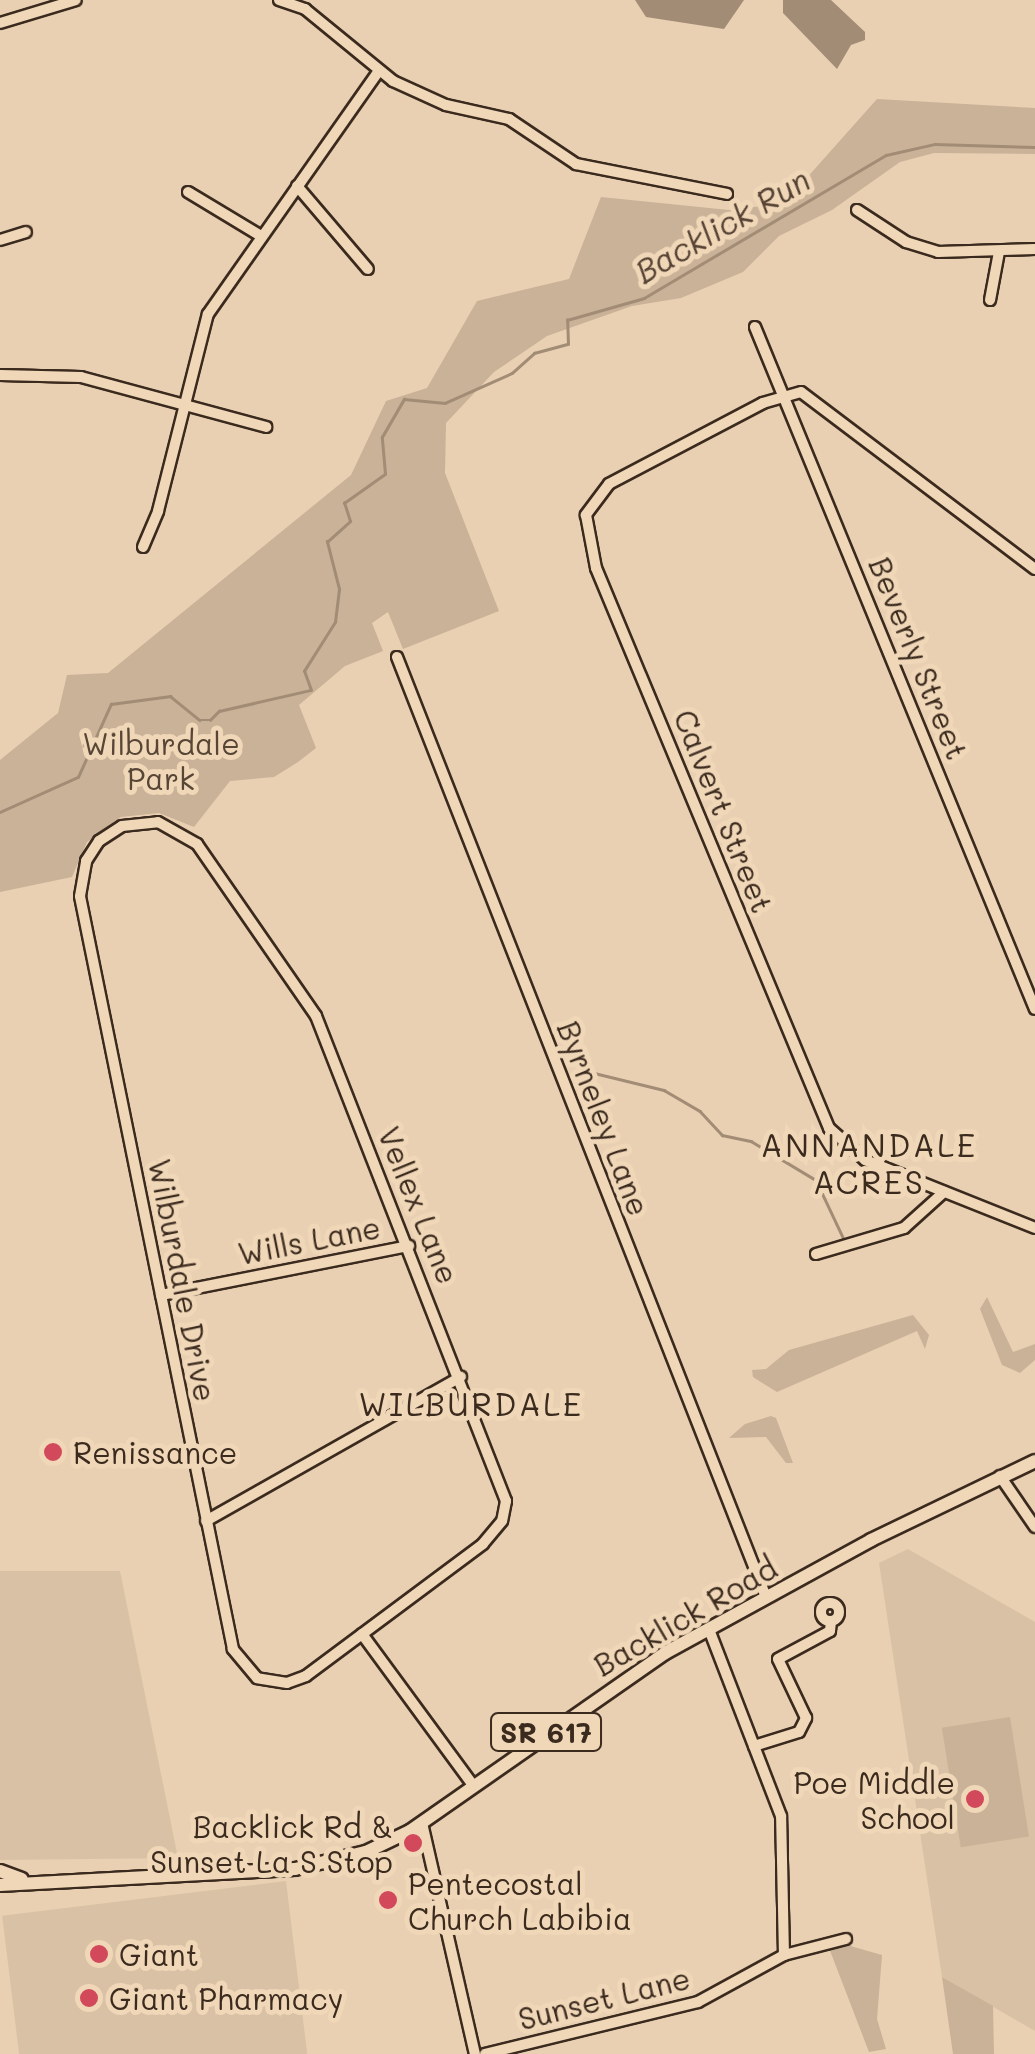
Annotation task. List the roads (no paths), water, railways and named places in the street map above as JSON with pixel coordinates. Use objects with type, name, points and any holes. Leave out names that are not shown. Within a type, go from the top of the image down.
[{"type":"main road","name":"Backlick Road","points":[[0,1884],[22,1879],[295,1869],[366,1852],[422,1823],[611,1686],[708,1629],[1035,1461]]},
{"type":"main road","name":"Backlick Road","points":[[0,1870],[22,1879]]},
{"type":"street","points":[[0,23],[76,0]]},
{"type":"street","points":[[279,0],[298,2],[378,71],[432,100],[509,119],[576,164],[726,194]]},
{"type":"street","points":[[144,547],[208,314],[378,71]]},
{"type":"street","points":[[297,186],[368,269]]},
{"type":"street","points":[[188,192],[261,236]]},
{"type":"street","points":[[857,210],[921,248],[999,252],[1035,249]]},
{"type":"street","points":[[0,240],[26,232]]},
{"type":"street","points":[[990,300],[999,252]]},
{"type":"street","name":"Beverly Street","points":[[754,327],[1035,1009]]},
{"type":"street","points":[[0,375],[81,377],[266,427]]},
{"type":"street","points":[[783,395],[815,396],[1035,570]]},
{"type":"street","name":"Calvert Street","points":[[783,395],[609,484],[588,506],[586,533],[821,1115],[865,1160],[1035,1228]]},
{"type":"street","name":"Byrneley Lane","points":[[397,658],[766,1597]]},
{"type":"street","name":"Vellex Lane","points":[[117,828],[146,821],[180,830],[246,913],[328,1040],[504,1489],[502,1521],[484,1544],[362,1634]]},
{"type":"street","name":"Wilburdale Drive","points":[[117,828],[86,861],[80,896],[232,1649],[249,1673],[267,1682],[297,1680],[362,1634]]},
{"type":"street","points":[[816,1254],[904,1228],[944,1192]]},
{"type":"street","name":"Wills Lane","points":[[161,1295],[408,1246]]},
{"type":"street","points":[[206,1521],[460,1377]]},
{"type":"street","points":[[1000,1476],[1035,1527]]},
{"type":"street","points":[[754,1746],[799,1732],[806,1718],[778,1659],[830,1631],[831,1621]]},
{"type":"street","points":[[708,1629],[784,1833],[784,1955]]},
{"type":"street","points":[[362,1634],[474,1785]]},
{"type":"street","points":[[422,1823],[475,2054]]},
{"type":"street","name":"Sunset Lane","points":[[485,2054],[698,2002],[784,1955],[846,1939]]},
{"type":"waterway","name":"Backlick Run","points":[[0,812],[78,777],[111,704],[170,696],[200,720],[210,720],[219,711],[311,690],[304,671],[335,622],[339,589],[327,542],[350,521],[344,503],[385,474],[382,437],[404,399],[445,403],[512,373],[534,353],[568,344],[567,320],[644,298],[886,155],[935,144],[1035,147]]},
{"type":"waterway","points":[[578,1069],[664,1090],[700,1111],[722,1135],[751,1141],[816,1180],[843,1237]]},
{"type":"place","name":"Renissance","points":[[53,1452]]},
{"type":"place","name":"Poe Middle School","points":[[975,1799]]},
{"type":"place","name":"Backlick Rd & Sunset La S Stop","points":[[413,1843]]},
{"type":"place","name":"Pentecostal Church Labibia","points":[[388,1900]]},
{"type":"place","name":"Giant","points":[[99,1954]]},
{"type":"place","name":"Giant Pharmacy","points":[[89,1998]]},
{"type":"district","name":"ANNANDALE ACRES","points":[[869,1164]]},
{"type":"district","name":"WILBURDALE","points":[[471,1403]]},
{"type":"park label","name":"Wilburdale Park","points":[[161,760]]}]
